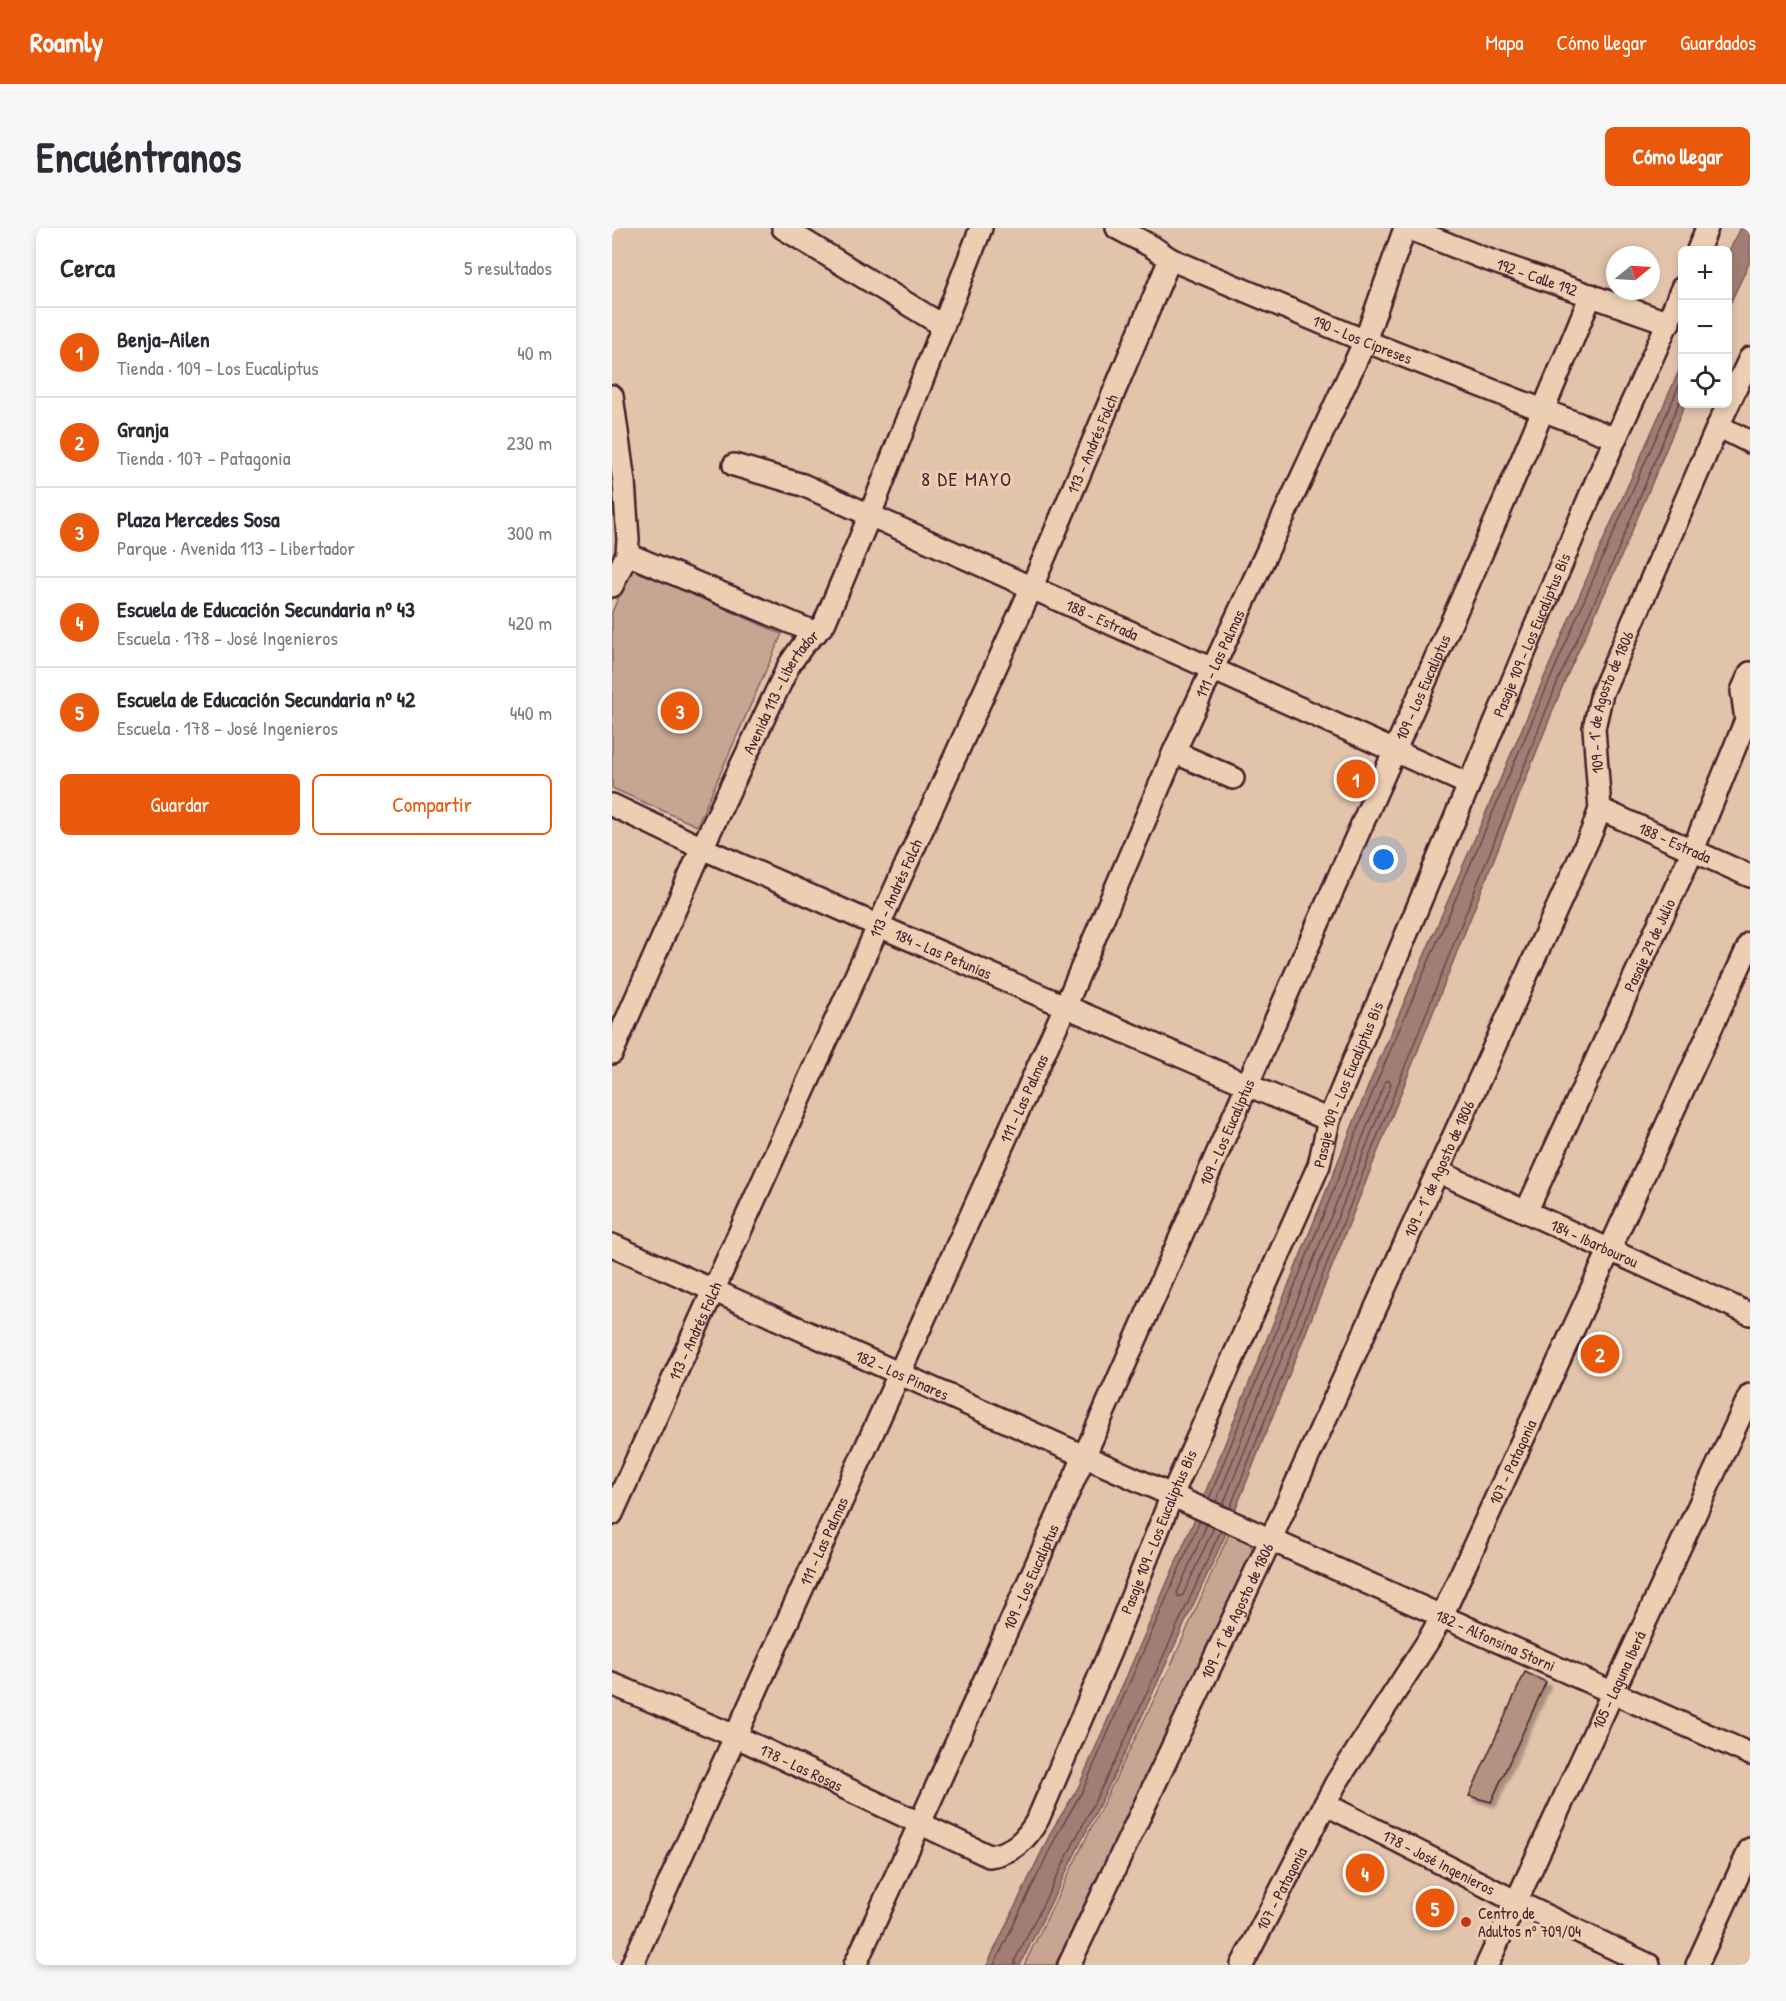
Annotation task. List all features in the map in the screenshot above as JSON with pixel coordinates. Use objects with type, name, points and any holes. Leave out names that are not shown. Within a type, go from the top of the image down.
[{"type":"street","points":[[783,228],[942,326]]},
{"type":"street","name":"Avenida 113 - Libertador","points":[[612,1053],[702,848],[789,665],[803,645],[824,624],[870,515],[981,228]]},
{"type":"street","name":"190 - Los Cipreses","points":[[1117,228],[1154,237],[1170,259],[1365,341],[1614,438]]},
{"type":"street","name":"192 - Calle 192","points":[[1407,228],[1483,258],[1669,323]]},
{"type":"street","name":"111 - Las Palmas","points":[[632,1965],[1065,1007],[1174,752],[1365,341],[1407,228]]},
{"type":"street","points":[[1700,246],[1707,228]]},
{"type":"street","name":"113 - Andrés Folch","points":[[612,1514],[1031,589],[1170,259]]},
{"type":"street","name":"109 - Los Eucaliptus","points":[[855,1965],[921,1824],[1084,1457],[1544,410],[1591,295]]},
{"type":"street","name":"Pasaje 109 - Los Eucaliptus Bis","points":[[989,1856],[1002,1855],[1014,1848],[1023,1841],[1038,1819],[1111,1649],[1172,1495],[1320,1165],[1329,1120],[1468,784],[1614,438],[1678,300]]},
{"type":"street","name":"109 - 1° de Agosto de 1806","points":[[1069,1965],[1270,1541],[1582,853],[1600,810],[1594,728],[1602,693],[1750,358]]},
{"type":"street","points":[[612,396],[624,482],[628,539],[627,554],[612,586]]},
{"type":"street","points":[[1718,426],[1750,442]]},
{"type":"street","name":"188 - Estrada","points":[[734,465],[803,485],[1468,784]]},
{"type":"street","points":[[627,554],[816,633]]},
{"type":"street","name":"Pasaje 29 de Julio","points":[[1526,1212],[1693,850],[1746,720],[1742,691],[1750,673]]},
{"type":"street","points":[[1174,752],[1233,778]]},
{"type":"street","name":"184 - Las Petunias","points":[[612,805],[702,848],[879,926],[1329,1120]]},
{"type":"street","name":"188 - Estrada","points":[[1600,810],[1750,876]]},
{"type":"street","name":"107 - Patagonia","points":[[1242,1965],[1336,1783],[1442,1618],[1750,943]]},
{"type":"street","name":"184 - Ibarbourou","points":[[1439,1172],[1750,1314]]},
{"type":"street","name":"182 - Los Pinares","points":[[612,1245],[1242,1526]]},
{"type":"street","name":"105 - Laguna Iberá","points":[[1487,1965],[1750,1395]]},
{"type":"street","name":"182 - Alfonsina Storni","points":[[1242,1526],[1270,1541],[1750,1754]]},
{"type":"street","name":"178 - Las Rosas","points":[[612,1684],[735,1736],[989,1856]]},
{"type":"street","name":"178 - José Ingenieros","points":[[1325,1804],[1517,1902],[1649,1965]]},
{"type":"street","points":[[1697,1965],[1750,1849]]},
{"type":"shaded area","points":[[632,567],[782,634],[697,826],[612,788],[612,612]]},
{"type":"shaded area","points":[[1229,1534],[1250,1542],[1253,1553],[1055,1965],[1024,1965],[1173,1661]]},
{"type":"water","points":[[1741,228],[1750,228],[1750,261],[1732,299],[1732,246]]},
{"type":"water","points":[[1678,373],[1678,408],[1683,408],[1618,564],[1565,680],[1225,1536],[1126,1751],[1020,1965],[987,1965],[1052,1830],[1078,1788],[1193,1523],[1372,1077],[1596,557]]},
{"type":"building","points":[[1346,766],[1372,778],[1366,792],[1340,781]]},
{"type":"building","points":[[1594,1342],[1612,1350],[1606,1366],[1587,1359]]},
{"type":"building","points":[[1525,1672],[1546,1682],[1491,1802],[1469,1796]]},
{"type":"place","name":"Plaza Mercedes Sosa","points":[[680,711]]},
{"type":"place","name":"Benja-Ailen","points":[[1356,779]]},
{"type":"place","name":"Granja","points":[[1600,1354]]},
{"type":"place","name":"Escuela de Educación Secundaria nº 43","points":[[1365,1873]]},
{"type":"place","name":"Escuela de Educación Secundaria nº 42","points":[[1435,1908]]},
{"type":"place","name":"Centro de Adultos nº 709/04","points":[[1466,1922]]},
{"type":"district","name":"8 DE MAYO","points":[[967,479]]}]
